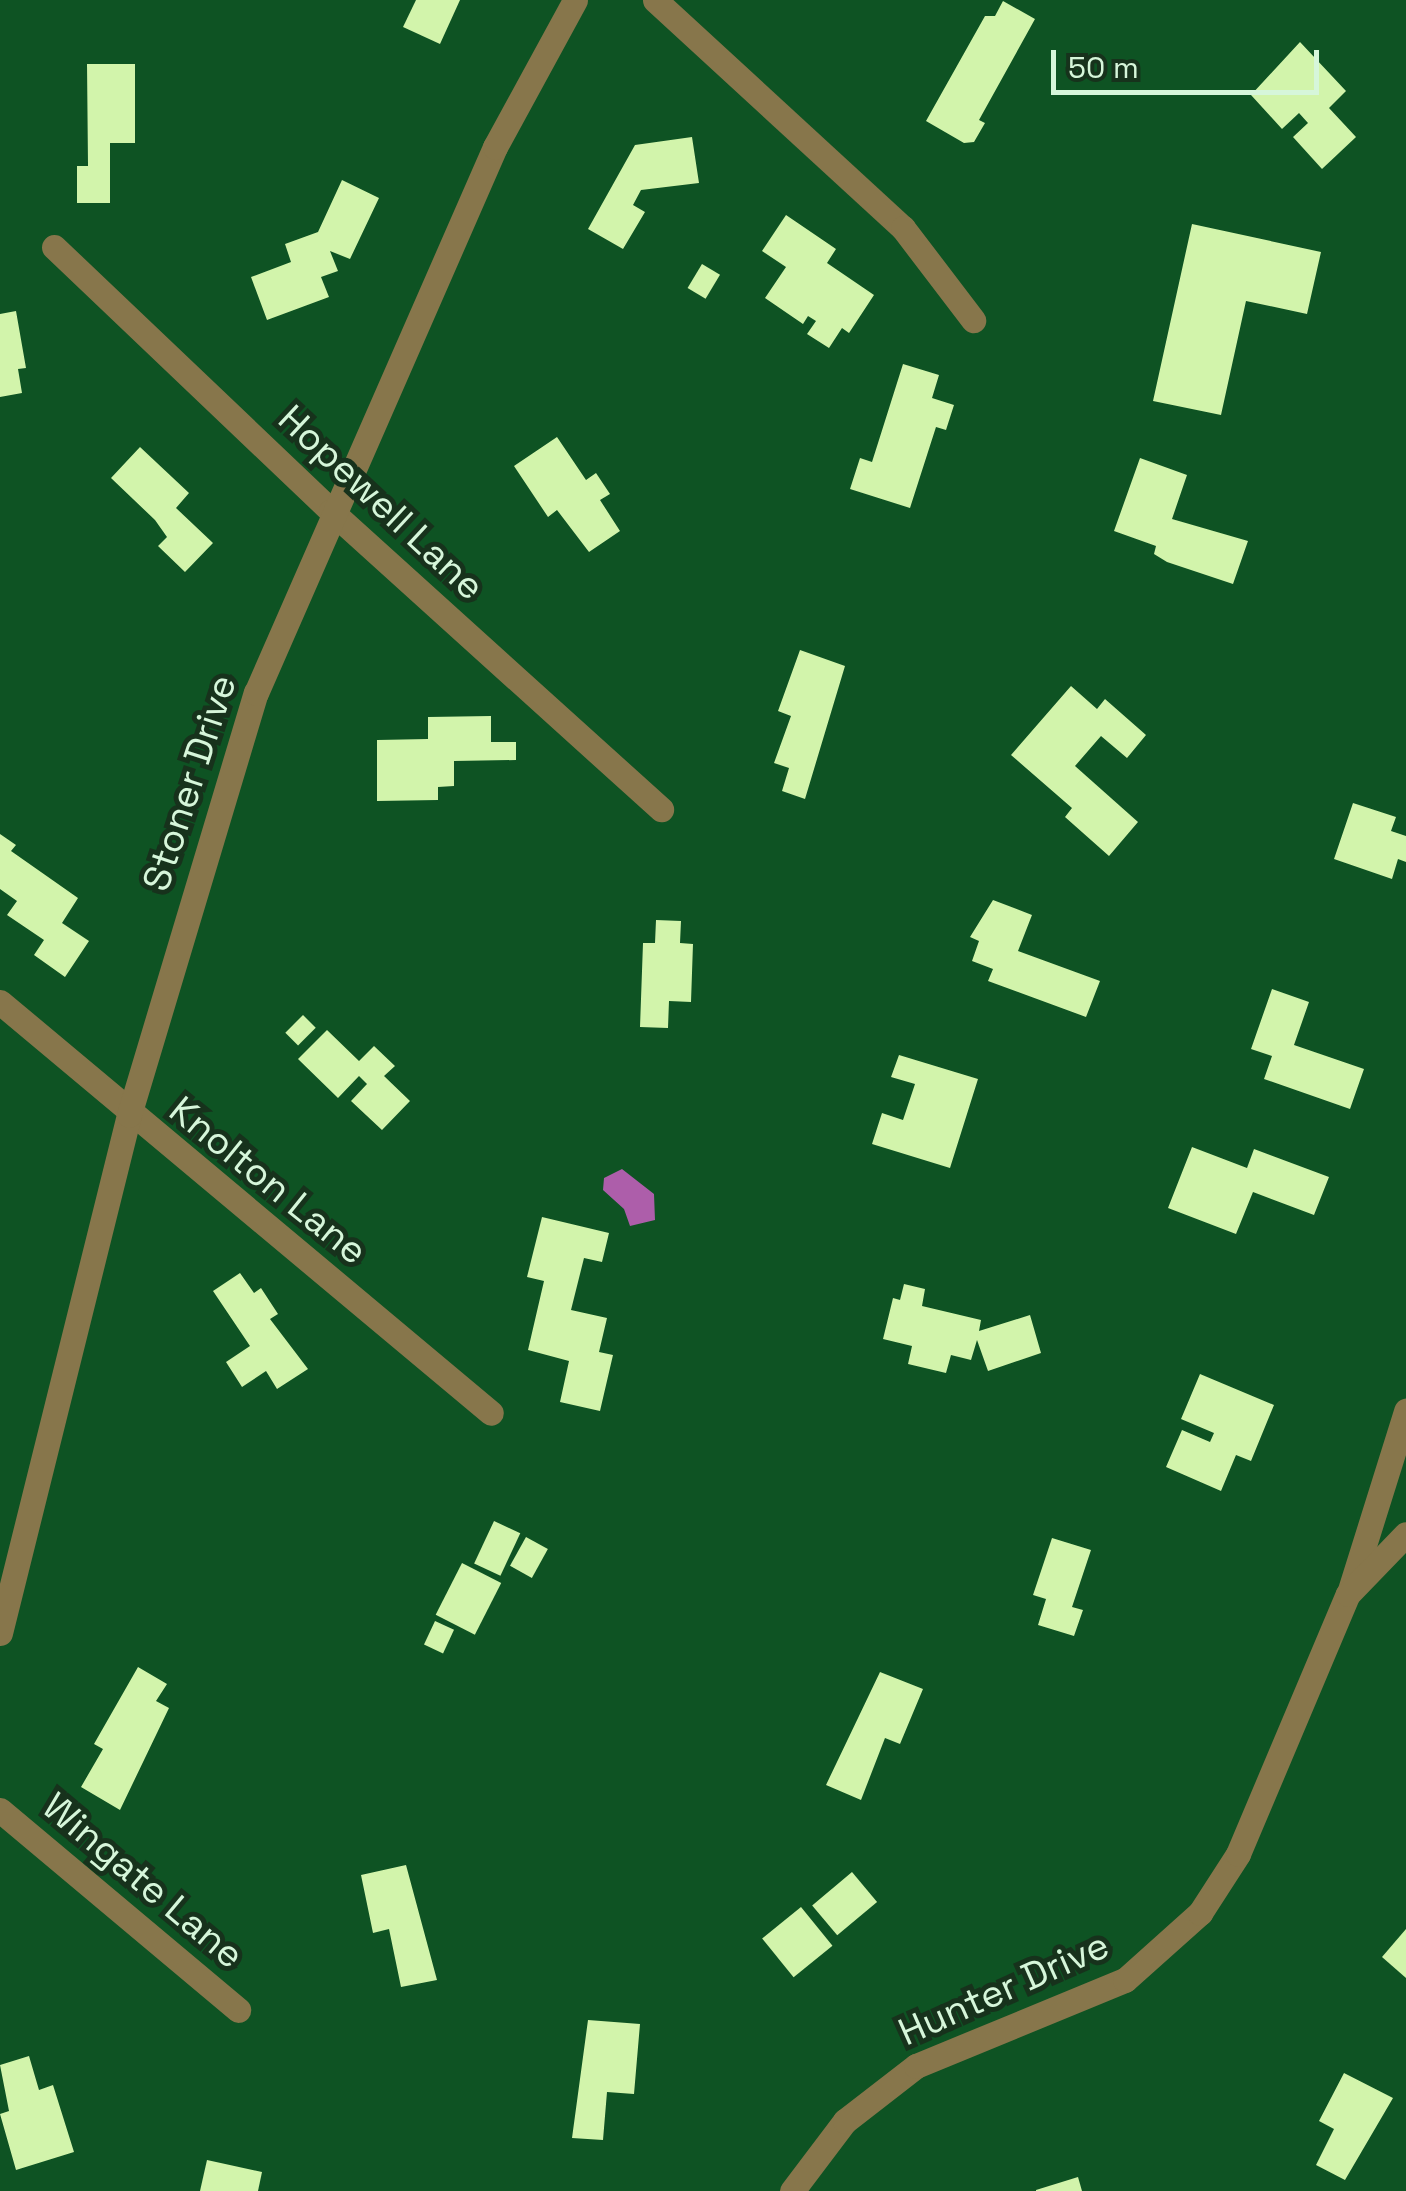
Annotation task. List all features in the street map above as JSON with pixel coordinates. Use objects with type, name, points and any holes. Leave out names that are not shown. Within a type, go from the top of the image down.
[{"type":"street","name":"Stoner Drive","points":[[0,1634],[128,1115],[256,693],[331,511],[495,146],[575,0]]},
{"type":"street","points":[[655,0],[903,228],[973,320]]},
{"type":"street","name":"Hopewell Lane","points":[[54,247],[331,511],[662,808]]},
{"type":"street","name":"Knolton Lane","points":[[0,1002],[128,1115],[491,1413]]},
{"type":"street","points":[[1348,1594],[1406,1411]]},
{"type":"street","name":"Hunter Drive","points":[[792,2191],[845,2122],[916,2066],[1125,1980],[1200,1912],[1238,1854],[1348,1594],[1406,1534]]},
{"type":"street","name":"Wingate Lane","points":[[0,1810],[238,2010]]},
{"type":"shaded area","points":[[622,1169],[654,1194],[655,1220],[630,1226],[624,1209],[603,1190],[604,1178]]},
{"type":"building","points":[[416,0],[460,0],[440,44],[403,27]]},
{"type":"building","points":[[1003,1],[1035,19],[979,120],[985,123],[974,142],[964,143],[926,121],[985,16],[995,16]]},
{"type":"building","points":[[1300,42],[1346,91],[1329,108],[1356,137],[1322,169],[1293,137],[1308,123],[1299,113],[1282,129],[1251,95]]},
{"type":"building","points":[[87,64],[135,64],[135,143],[110,143],[110,203],[77,203],[77,166],[88,166]]},
{"type":"building","points":[[692,137],[699,183],[641,190],[633,205],[645,212],[623,249],[588,229],[635,145]]},
{"type":"building","points":[[342,180],[379,198],[350,259],[330,251],[338,271],[321,277],[329,297],[267,320],[251,277],[291,262],[285,244],[318,232]]},
{"type":"building","points":[[786,215],[836,249],[827,263],[874,295],[849,333],[842,328],[829,348],[807,334],[816,321],[808,316],[803,324],[765,298],[786,267],[762,251]]},
{"type":"building","points":[[1192,224],[1321,252],[1307,314],[1246,301],[1221,415],[1153,401]]},
{"type":"building","points":[[702,264],[720,275],[706,299],[688,288]]},
{"type":"building","points":[[16,311],[26,368],[18,369],[22,393],[0,397],[0,314]]},
{"type":"building","points":[[903,364],[939,375],[932,398],[954,405],[946,430],[936,427],[910,508],[850,489],[860,458],[872,462]]},
{"type":"building","points":[[557,437],[586,480],[596,473],[610,494],[600,500],[620,531],[589,552],[557,510],[548,517],[514,466]]},
{"type":"building","points":[[140,447],[189,493],[176,508],[213,543],[185,572],[158,546],[167,537],[155,520],[111,478]]},
{"type":"building","points":[[1140,458],[1187,475],[1172,519],[1248,541],[1233,584],[1167,562],[1154,554],[1156,546],[1114,531]]},
{"type":"building","points":[[800,650],[845,666],[805,799],[782,791],[789,768],[774,763],[791,716],[778,711]]},
{"type":"building","points":[[1071,686],[1097,709],[1105,699],[1146,735],[1127,758],[1101,736],[1075,766],[1138,822],[1109,856],[1065,817],[1072,808],[1011,755]]},
{"type":"building","points":[[491,716],[491,742],[516,742],[516,760],[454,761],[454,786],[438,787],[438,800],[377,801],[377,740],[428,739],[428,717]]},
{"type":"building","points":[[1353,803],[1396,817],[1391,831],[1406,836],[1406,862],[1398,859],[1392,879],[1334,859]]},
{"type":"building","points":[[0,834],[16,845],[11,851],[78,898],[62,923],[89,941],[65,977],[34,955],[44,940],[7,915],[17,901],[0,889]]},
{"type":"building","points":[[993,900],[1032,915],[1018,951],[1100,981],[1086,1017],[988,981],[993,969],[972,961],[979,941],[970,937]]},
{"type":"building","points":[[656,920],[681,921],[680,943],[693,944],[691,1002],[669,1001],[668,1028],[640,1027],[643,943],[655,943]]},
{"type":"building","points":[[1272,989],[1309,1002],[1294,1045],[1364,1069],[1350,1109],[1264,1079],[1272,1056],[1251,1049]]},
{"type":"building","points":[[303,1015],[316,1028],[298,1045],[285,1033]]},
{"type":"building","points":[[327,1030],[359,1061],[374,1046],[395,1066],[384,1076],[410,1101],[382,1130],[351,1101],[367,1084],[359,1076],[338,1098],[298,1059]]},
{"type":"building","points":[[899,1055],[978,1079],[950,1168],[872,1144],[882,1113],[903,1120],[915,1084],[891,1077]]},
{"type":"building","points":[[1192,1147],[1247,1168],[1254,1149],[1329,1177],[1314,1215],[1253,1192],[1236,1234],[1168,1208]]},
{"type":"building","points":[[542,1217],[609,1233],[602,1262],[584,1258],[571,1310],[607,1318],[599,1352],[613,1355],[600,1411],[560,1402],[569,1361],[528,1350],[544,1281],[527,1277]]},
{"type":"building","points":[[240,1273],[254,1293],[261,1288],[278,1314],[270,1319],[308,1369],[277,1389],[266,1371],[242,1387],[226,1362],[250,1346],[213,1291]]},
{"type":"building","points":[[904,1284],[925,1289],[922,1306],[981,1320],[979,1331],[1030,1315],[1041,1353],[988,1371],[977,1340],[971,1360],[951,1355],[946,1373],[908,1364],[912,1346],[883,1339],[893,1298],[900,1300]]},
{"type":"building","points":[[1200,1374],[1274,1405],[1251,1461],[1236,1455],[1221,1491],[1166,1467],[1182,1430],[1210,1442],[1214,1433],[1181,1419]]},
{"type":"building","points":[[494,1521],[520,1533],[500,1576],[474,1564]]},
{"type":"building","points":[[526,1537],[548,1549],[532,1578],[510,1566]]},
{"type":"building","points":[[1052,1538],[1091,1550],[1072,1607],[1083,1610],[1074,1636],[1038,1625],[1046,1599],[1033,1595]]},
{"type":"building","points":[[462,1563],[501,1583],[475,1635],[436,1615]]},
{"type":"building","points":[[435,1621],[454,1630],[443,1653],[424,1645]]},
{"type":"building","points":[[138,1667],[167,1684],[156,1701],[169,1708],[120,1810],[81,1787],[103,1749],[94,1744]]},
{"type":"building","points":[[880,1672],[923,1689],[900,1744],[885,1738],[861,1800],[826,1785]]},
{"type":"building","points":[[406,1865],[437,1980],[401,1987],[389,1929],[373,1933],[361,1875]]},
{"type":"building","points":[[852,1872],[877,1902],[837,1935],[812,1905]]},
{"type":"building","points":[[801,1907],[832,1946],[794,1977],[762,1938]]},
{"type":"building","points":[[1406,1929],[1406,1978],[1382,1957]]},
{"type":"building","points":[[588,2020],[640,2024],[634,2094],[607,2092],[603,2140],[572,2138]]},
{"type":"building","points":[[29,2056],[39,2090],[53,2085],[74,2152],[16,2170],[0,2114],[9,2111],[0,2065]]},
{"type":"building","points":[[1344,2073],[1393,2098],[1345,2180],[1316,2165],[1334,2129],[1319,2121]]},
{"type":"building","points":[[207,2160],[262,2172],[258,2191],[200,2191]]},
{"type":"building","points":[[1078,2177],[1082,2191],[1036,2191],[1036,2190]]}]
